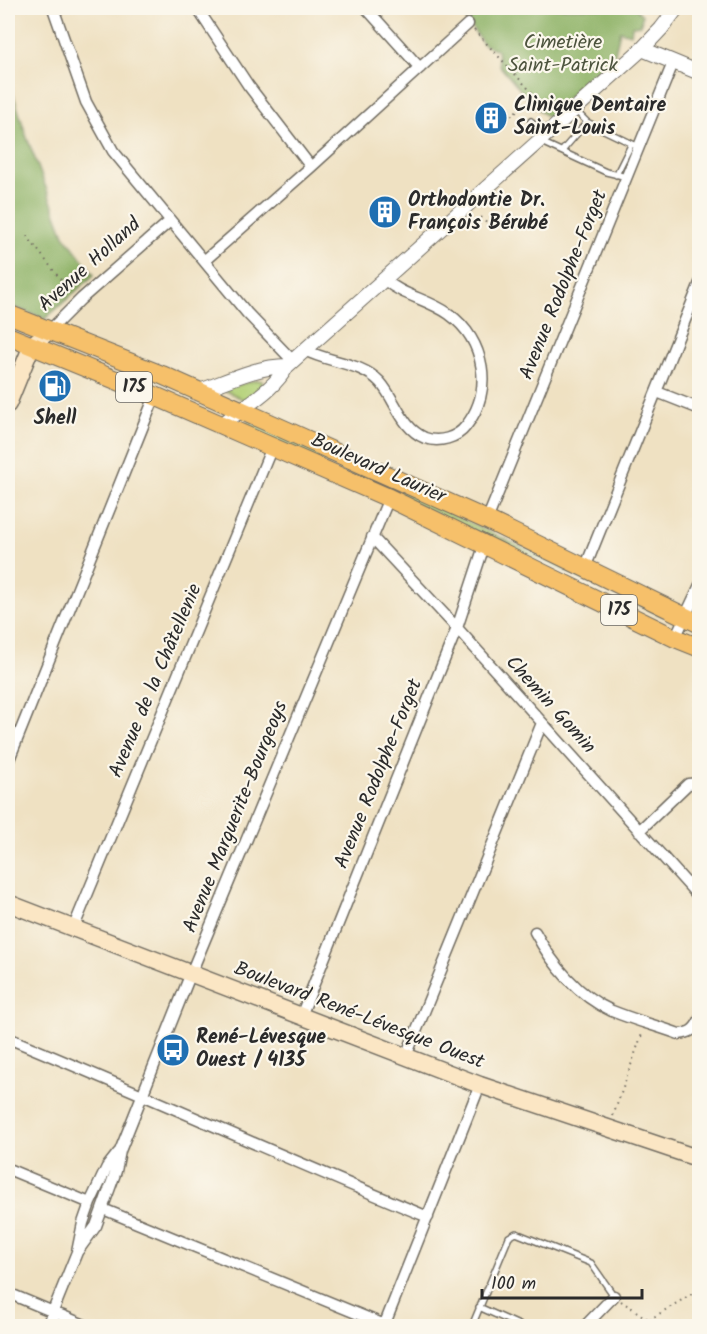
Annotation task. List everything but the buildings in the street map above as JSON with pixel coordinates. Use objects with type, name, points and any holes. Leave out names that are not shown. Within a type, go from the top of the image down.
[{"type":"main road","name":"175","points":[[8,314],[51,330]]},
{"type":"main road","name":"Boulevard Laurier","points":[[51,330],[162,375],[487,520],[692,620]]},
{"type":"main road","name":"Avenue Holland","points":[[9,397],[32,345],[51,330]]},
{"type":"main road","name":"175","points":[[8,336],[32,345]]},
{"type":"main road","name":"Boulevard Laurier","points":[[32,345],[389,498],[699,648]]},
{"type":"main road","name":"Boulevard René-Lévesque Ouest","points":[[8,903],[480,1085],[699,1159]]},
{"type":"street","points":[[53,8],[86,102],[113,151],[290,364]]},
{"type":"street","points":[[197,8],[248,85],[311,167]]},
{"type":"street","points":[[366,8],[420,68]]},
{"type":"street","points":[[222,425],[239,410],[251,404],[305,350],[642,49],[677,8]]},
{"type":"street","points":[[204,261],[468,24]]},
{"type":"street","points":[[642,49],[699,73]]},
{"type":"street","name":"Avenue Rodolphe-Forget","points":[[487,520],[622,176],[673,63]]},
{"type":"street","name":"Avenue Holland","points":[[51,330],[81,299],[170,221]]},
{"type":"street","points":[[305,350],[333,362],[358,367],[379,381],[403,419],[423,437],[442,440],[453,437],[464,429],[472,418],[482,395],[484,373],[472,340],[462,325],[449,314],[419,297],[396,290],[384,280]]},
{"type":"street","points":[[585,568],[699,283]]},
{"type":"street","points":[[197,392],[239,377],[290,364]]},
{"type":"street","points":[[657,392],[699,409]]},
{"type":"street","points":[[8,762],[155,396]]},
{"type":"street","name":"Avenue de la Châtellenie","points":[[74,929],[272,447]]},
{"type":"street","name":"Avenue Marguerite-Bourgeoys","points":[[77,1252],[96,1226],[116,1172],[120,1151],[191,973],[389,498]]},
{"type":"street","name":"Chemin Gomin","points":[[372,537],[457,628],[699,898]]},
{"type":"street","name":"Avenue Rodolphe-Forget","points":[[301,1016],[457,628],[485,543]]},
{"type":"street","points":[[675,638],[692,620],[699,585]]},
{"type":"street","points":[[405,1056],[542,723]]},
{"type":"street","points":[[639,831],[688,784],[699,783]]},
{"type":"street","points":[[535,932],[548,956],[562,973],[611,1011],[679,1034],[689,1033],[696,1027],[699,1020]]},
{"type":"street","points":[[8,1038],[428,1217]]},
{"type":"street","points":[[103,1209],[384,1326],[480,1085]]},
{"type":"street","name":"Avenue Marguerite-Bourgeoys","points":[[47,1326],[77,1252],[90,1203],[107,1167],[120,1151]]},
{"type":"street","points":[[8,1169],[90,1203]]},
{"type":"street","points":[[8,1293],[87,1326]]},
{"type":"street","points":[[585,1326],[614,1296]]},
{"type":"lane","points":[[574,109],[587,122],[635,146]]},
{"type":"lane","points":[[531,121],[541,137],[562,151],[622,176]]},
{"type":"lane","points":[[562,151],[587,122]]},
{"type":"lane","points":[[472,1326],[509,1237],[516,1233],[591,1263],[614,1296]]},
{"type":"lane","points":[[479,1307],[520,1326]]},
{"type":"path","points":[[468,24],[554,116]]},
{"type":"path","points":[[498,124],[499,126],[520,108]]},
{"type":"path","points":[[481,218],[490,227]]},
{"type":"path","points":[[27,236],[72,294],[81,299]]},
{"type":"path","points":[[614,1115],[646,1022]]},
{"type":"path","points":[[639,1326],[699,1289]]},
{"type":"path","points":[[614,1296],[649,1320]]},
{"type":"green space","name":"Cimetière Saint-Patrick","points":[[458,8],[635,8],[642,15],[641,25],[632,26],[631,34],[620,31],[614,57],[565,100],[549,118],[534,106],[499,65],[497,50],[484,45]]},
{"type":"green space","points":[[8,78],[27,138],[64,235],[94,275],[45,319],[8,305]]},
{"type":"green space","points":[[257,380],[262,381],[263,385],[247,401],[222,389]]},
{"type":"green space","points":[[248,421],[379,481],[377,485],[243,427]]},
{"type":"green space","points":[[385,483],[634,600],[664,616],[383,489]]},
{"type":"place","name":"Clinique Dentaire Saint-Louis","points":[[491,118]]},
{"type":"place","name":"Orthodontie Dr. François Bérubé","points":[[385,212]]},
{"type":"place","name":"Shell","points":[[55,386]]},
{"type":"place","name":"René-Lévesque Ouest / 4135","points":[[173,1050]]}]
